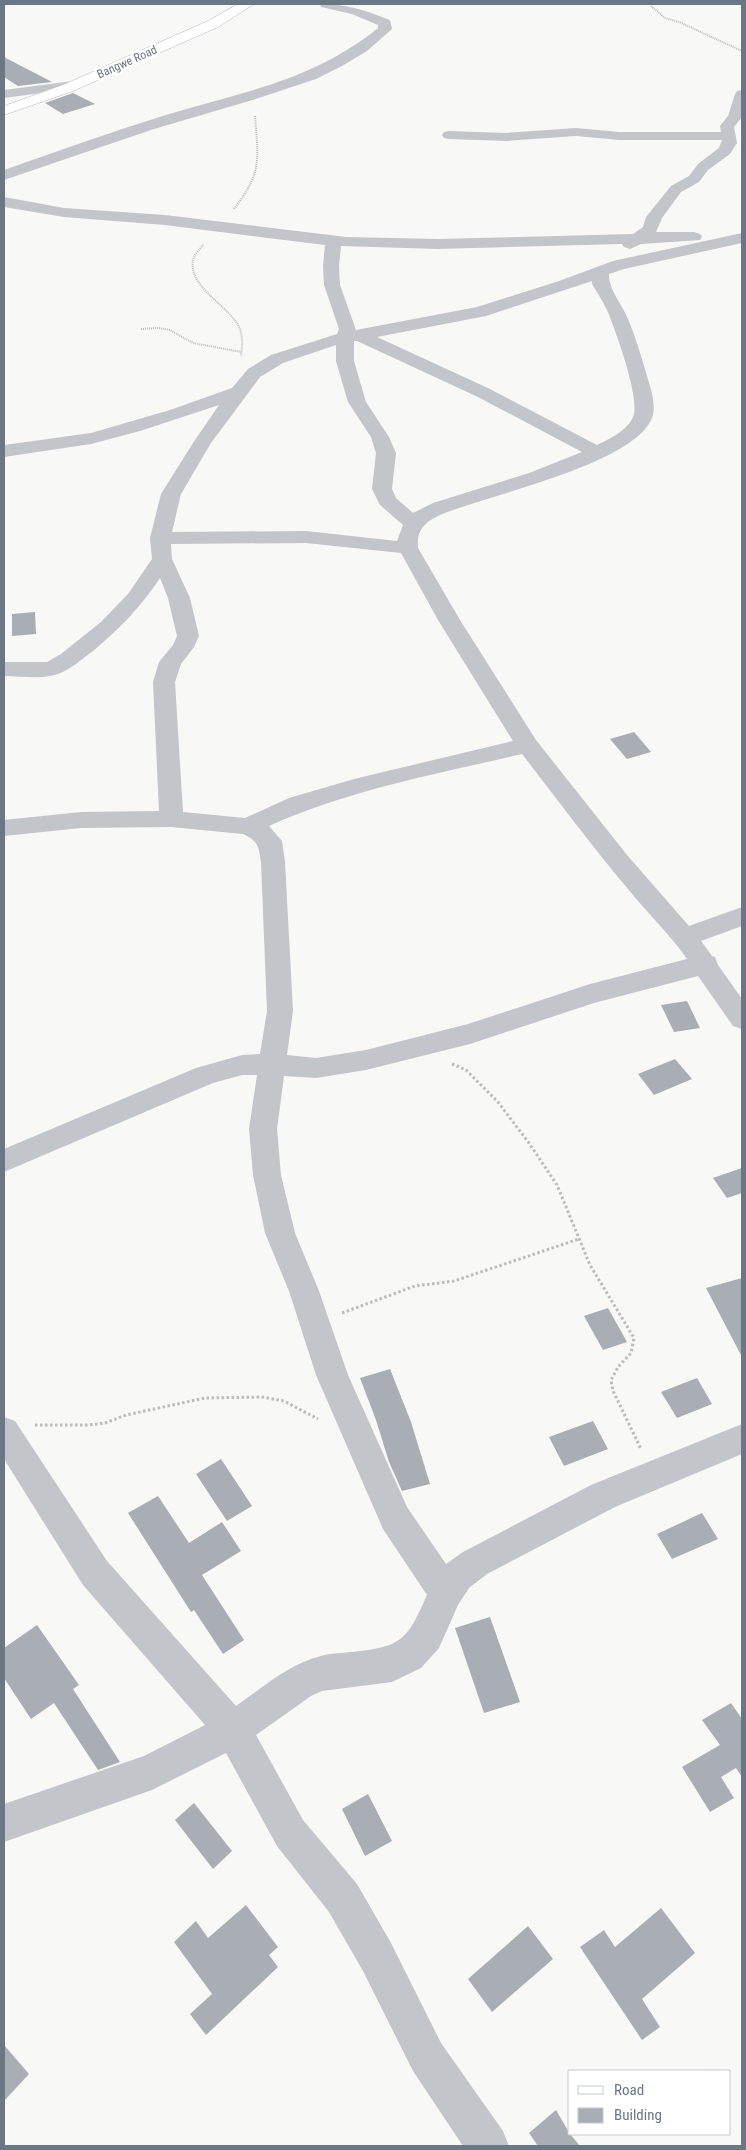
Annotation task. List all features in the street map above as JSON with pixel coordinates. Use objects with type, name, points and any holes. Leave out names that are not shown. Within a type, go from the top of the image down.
[{"type":"street","name":"Bangwe Road","points":[[4,112],[73,85],[213,24],[247,4]]},
{"type":"street","points":[[4,175],[168,119],[273,88],[329,68],[356,53],[384,29],[385,23],[375,18],[326,4]]},
{"type":"street","points":[[4,94],[73,85]]},
{"type":"street","points":[[171,819],[164,682],[170,662],[183,647],[188,636],[179,598],[162,559],[160,538],[171,494],[202,443],[245,384],[277,358],[352,336],[480,312],[565,285],[606,265],[650,229],[654,217],[676,189],[694,179],[703,167],[725,151],[730,143],[727,126],[734,117],[742,94]]},
{"type":"street","points":[[449,135],[506,137],[576,132],[619,136],[730,136]]},
{"type":"street","points":[[4,202],[75,214],[224,226],[371,243],[432,244],[637,239],[670,236],[736,240]]},
{"type":"street","points":[[334,240],[331,266],[332,285],[338,305],[352,336],[484,393],[596,452]]},
{"type":"street","points":[[579,240],[600,249],[606,265],[600,284],[610,296],[637,371],[644,407],[642,420],[624,440],[573,463],[437,509],[414,524],[406,540],[408,548],[449,620],[527,745],[652,902],[685,937],[706,964],[742,1019]]},
{"type":"street","points":[[606,265],[619,265],[736,240]]},
{"type":"street","points":[[565,285],[598,290],[610,296]]},
{"type":"street","points":[[352,336],[345,361],[357,402],[380,438],[386,452],[382,489],[387,501],[414,524]]},
{"type":"street","points":[[4,451],[69,443],[100,436],[164,418],[245,384]]},
{"type":"street","points":[[160,538],[306,537],[408,548]]},
{"type":"street","points":[[4,669],[51,669],[70,659],[109,627],[136,598],[162,559]]},
{"type":"street","points":[[248,826],[297,804],[362,784],[527,745]]},
{"type":"street","points":[[4,828],[81,820],[171,819],[248,826],[260,832],[270,841],[273,862],[280,1010],[263,1129],[267,1175],[280,1233],[304,1291],[332,1375],[395,1518],[446,1593]]},
{"type":"street","points":[[685,937],[742,916]]},
{"type":"street","points":[[4,1161],[206,1075],[242,1064],[272,1064],[316,1068],[366,1060],[470,1034],[590,994],[706,964]]},
{"type":"street","points":[[17,1428],[95,1573],[233,1730],[290,1833],[344,1898],[377,1957],[428,2057],[488,2144]]},
{"type":"street","points":[[4,1823],[152,1772],[233,1730],[298,1683],[322,1673],[392,1664],[409,1656],[427,1636],[446,1593],[457,1576],[475,1563],[603,1496],[742,1439]]},
{"type":"path","points":[[651,6],[665,18],[679,22],[742,51]]},
{"type":"path","points":[[245,384],[240,330],[236,322],[208,294],[193,271],[193,260],[198,249],[224,226],[250,188],[258,164],[259,153],[254,117],[258,107],[273,88]]},
{"type":"path","points":[[141,329],[170,330],[193,343],[241,352]]},
{"type":"path","points":[[414,1047],[466,1070],[498,1102],[529,1142],[556,1185],[590,1265],[634,1338],[631,1353],[618,1367],[611,1380],[613,1391],[654,1475]]},
{"type":"path","points":[[315,1324],[414,1286],[454,1282],[579,1239]]},
{"type":"path","points":[[17,1428],[96,1424],[205,1398],[262,1397],[284,1402],[361,1441]]},
{"type":"building","points":[[4,57],[52,82],[18,86],[4,77]]},
{"type":"building","points":[[73,93],[95,104],[63,114],[45,103]]},
{"type":"building","points":[[35,612],[36,634],[12,636],[12,614]]},
{"type":"building","points":[[634,732],[651,752],[627,759],[610,739]]},
{"type":"building","points":[[687,1001],[700,1028],[674,1032],[661,1005]]},
{"type":"building","points":[[675,1059],[692,1079],[654,1095],[638,1074]]},
{"type":"building","points":[[742,1168],[742,1193],[727,1198],[713,1178]]},
{"type":"building","points":[[742,1278],[742,1357],[706,1288]]},
{"type":"building","points":[[608,1308],[627,1342],[603,1350],[584,1316]]},
{"type":"building","points":[[390,1369],[411,1422],[430,1484],[402,1491],[389,1462],[360,1378]]},
{"type":"building","points":[[697,1378],[712,1404],[677,1418],[661,1392]]},
{"type":"building","points":[[593,1421],[608,1449],[564,1466],[549,1437]]},
{"type":"building","points":[[221,1459],[252,1506],[227,1521],[196,1474]]},
{"type":"building","points":[[158,1496],[189,1543],[222,1522],[241,1551],[202,1575],[244,1640],[223,1654],[194,1610],[191,1612],[128,1513]]},
{"type":"building","points":[[702,1513],[718,1539],[672,1559],[657,1534]]},
{"type":"building","points":[[490,1617],[520,1702],[484,1713],[455,1628]]},
{"type":"building","points":[[37,1625],[79,1685],[73,1689],[120,1762],[98,1770],[54,1703],[31,1719],[4,1678],[4,1648]]},
{"type":"building","points":[[731,1703],[742,1719],[742,1777],[736,1768],[721,1777],[734,1798],[710,1812],[682,1767],[720,1745],[702,1720]]},
{"type":"building","points":[[368,1794],[392,1841],[365,1856],[342,1809]]},
{"type":"building","points":[[194,1803],[232,1851],[213,1869],[175,1820]]},
{"type":"building","points":[[246,1905],[278,1947],[269,1955],[278,1967],[206,2035],[190,2014],[212,1994],[174,1942],[196,1921],[208,1938]]},
{"type":"building","points":[[661,1908],[695,1953],[642,1999],[660,2027],[642,2040],[580,1947],[604,1930],[615,1947]]},
{"type":"building","points":[[528,1926],[553,1959],[492,2012],[468,1979]]},
{"type":"building","points":[[4,2045],[29,2074],[4,2101]]},
{"type":"building","points":[[556,2110],[568,2131],[568,2135],[571,2135],[580,2146],[538,2146],[529,2133]]}]
